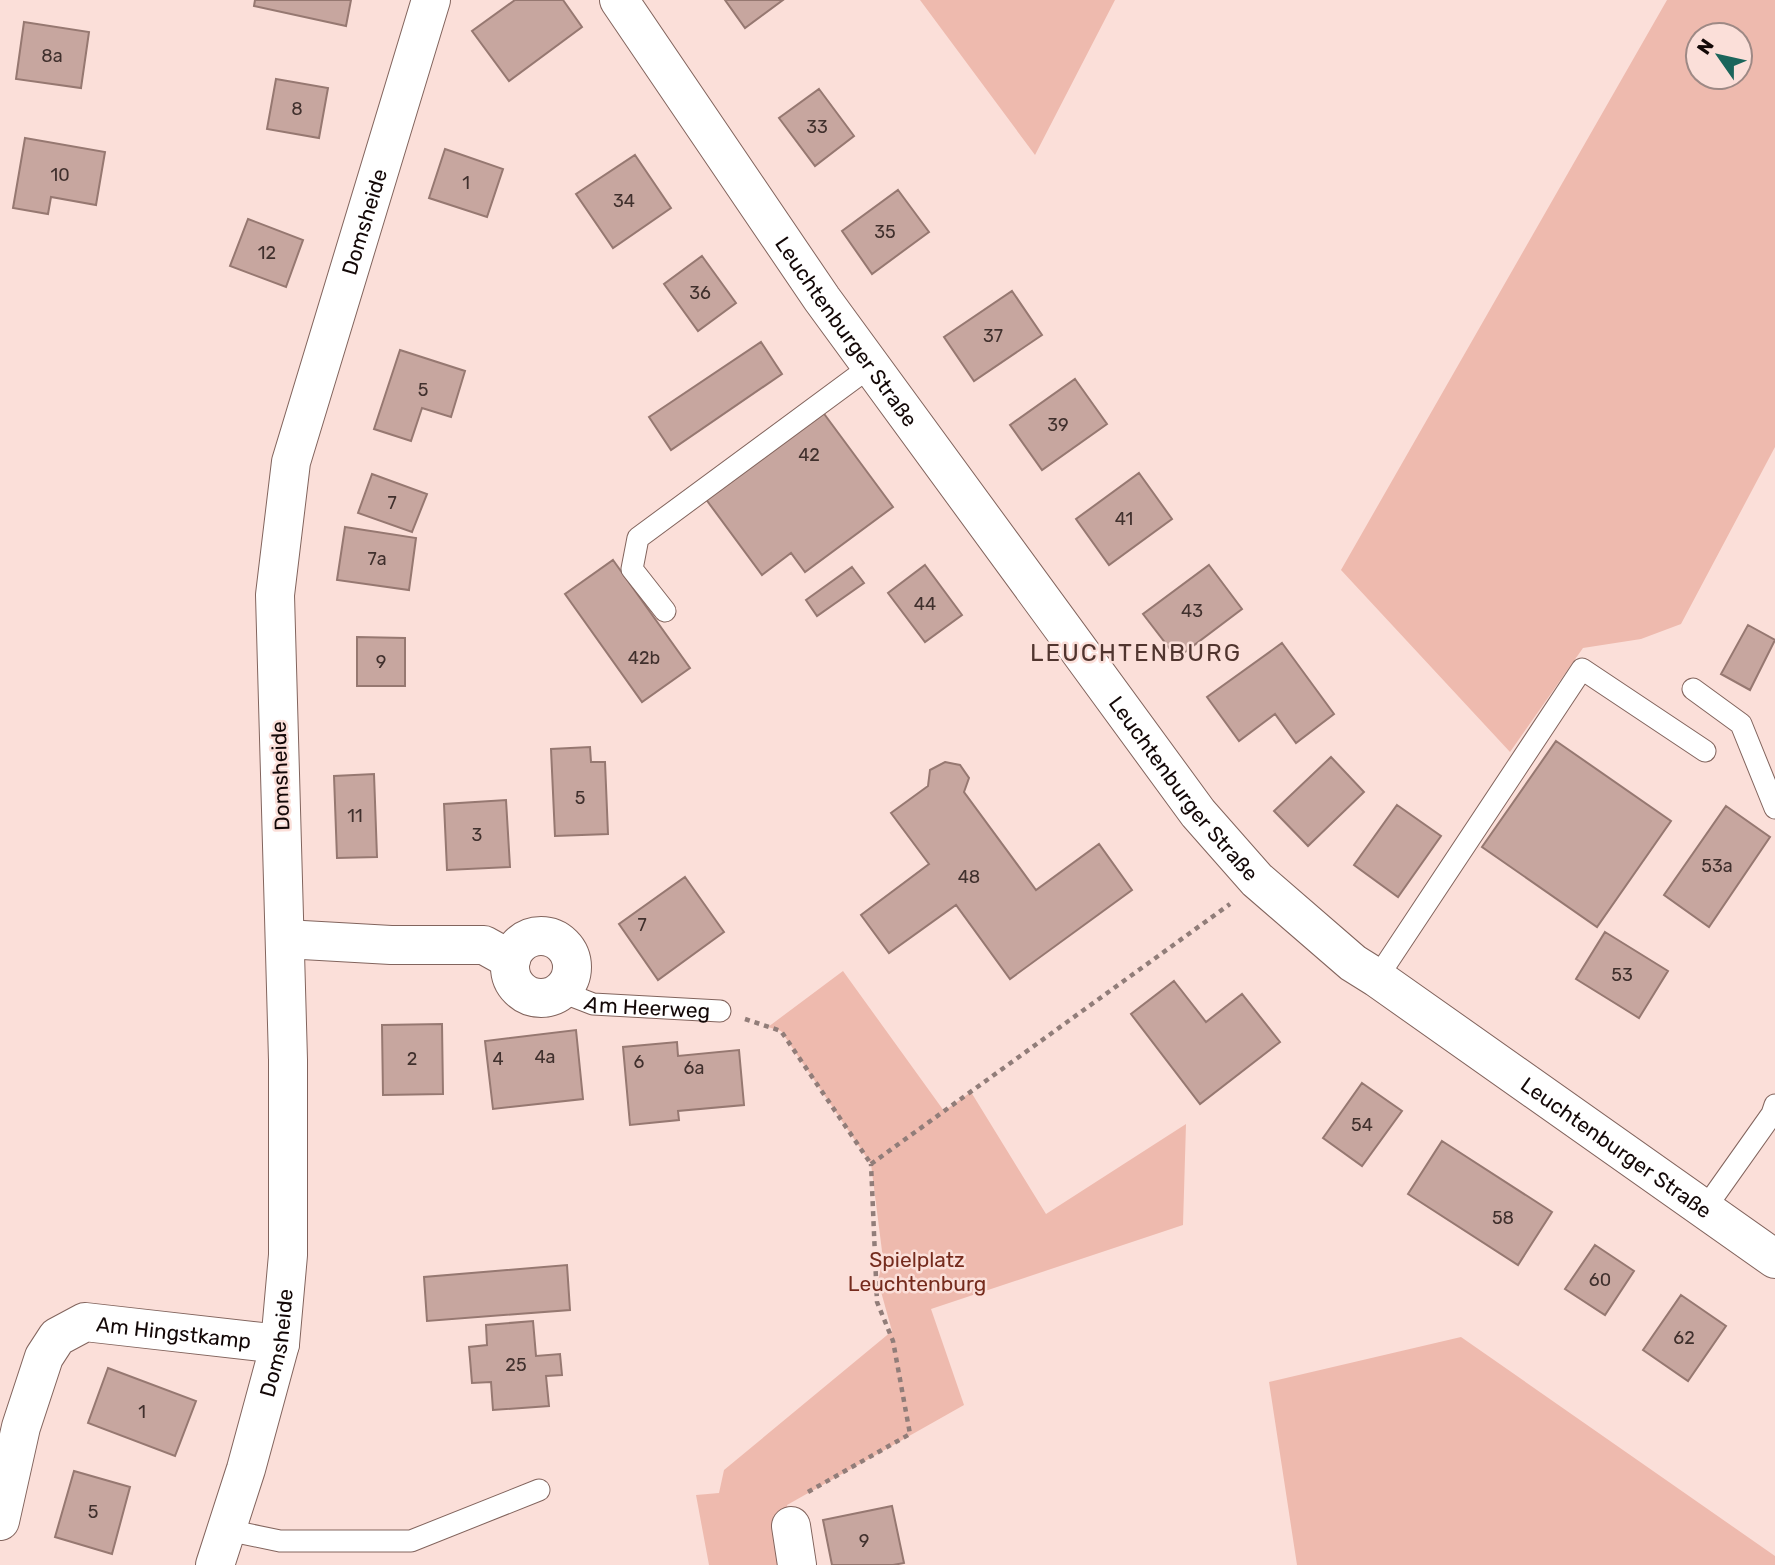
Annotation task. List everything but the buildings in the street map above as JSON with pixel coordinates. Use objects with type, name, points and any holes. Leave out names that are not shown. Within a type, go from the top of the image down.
[{"type":"street","name":"Domsheide","points":[[221,1547],[246,1469],[280,1344],[288,1255],[285,939],[275,595],[291,462],[432,0]]},
{"type":"street","name":"Leuchtenburger Straße","points":[[619,0],[822,299],[1198,813],[1257,880],[1353,964],[1377,978],[1775,1259]]},
{"type":"street","name":"Am Heerweg","points":[[548,937],[567,951],[572,970],[562,992],[544,998],[526,994],[517,987],[511,960],[519,946],[531,938],[548,937]]},
{"type":"street","points":[[285,939],[391,945],[484,945],[511,960]]},
{"type":"street","name":"Am Hingstkamp","points":[[0,1521],[21,1427],[44,1357],[57,1336],[85,1322],[280,1344]]},
{"type":"street","points":[[791,1526],[797,1565]]},
{"type":"lane","points":[[665,611],[632,569],[638,538],[871,366]]},
{"type":"lane","points":[[1377,978],[1583,669],[1705,751]]},
{"type":"lane","points":[[1693,689],[1741,724],[1775,808]]},
{"type":"lane","name":"Am Heerweg","points":[[562,992],[593,1004],[720,1011]]},
{"type":"lane","points":[[1704,1210],[1772,1114],[1775,1105]]},
{"type":"lane","points":[[221,1547],[280,1541],[411,1541],[539,1490]]},
{"type":"path","points":[[791,1526],[787,1505],[910,1434],[893,1341],[877,1302],[871,1164],[1231,904]]},
{"type":"path","name":"Am Heerweg","points":[[720,1011],[781,1031],[871,1164]]},
{"type":"green space","points":[[920,0],[1115,0],[1035,155]]},
{"type":"green space","points":[[1667,0],[1775,0],[1775,447],[1681,624],[1641,639],[1583,648],[1510,752],[1341,570]]},
{"type":"green space","name":"Spielplatz Leuchtenburg","points":[[843,971],[944,1111],[971,1092],[1046,1214],[1186,1124],[1183,1225],[931,1309],[964,1405],[787,1505],[797,1565],[709,1565],[696,1495],[719,1493],[724,1470],[892,1331],[878,1281],[883,1259],[871,1164],[781,1031],[768,1027]]},
{"type":"green space","points":[[1461,1337],[1775,1556],[1775,1565],[1297,1565],[1269,1382]]},
{"type":"district","name":"LEUCHTENBURG","points":[[1136,653]]}]
